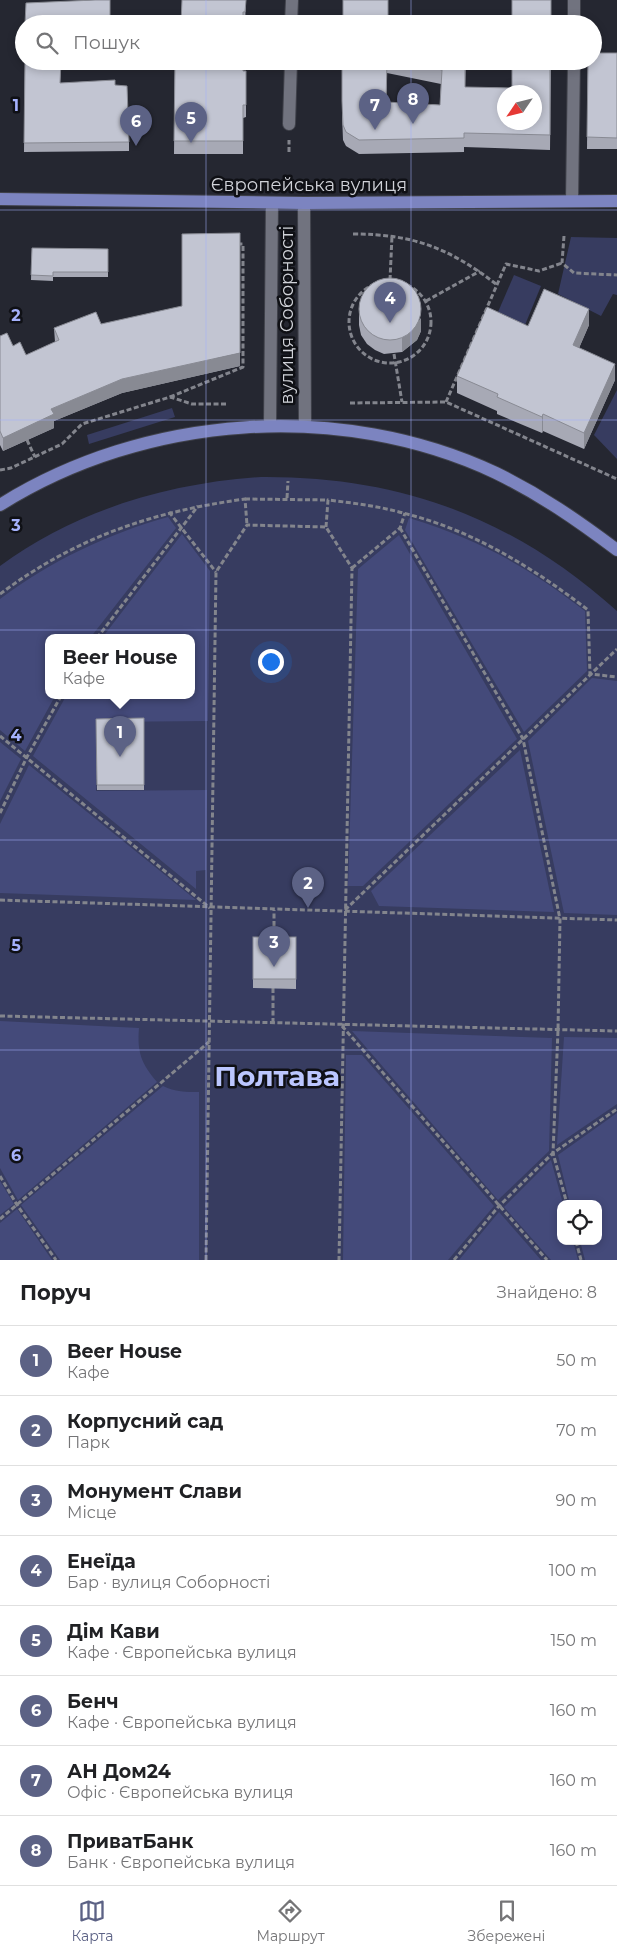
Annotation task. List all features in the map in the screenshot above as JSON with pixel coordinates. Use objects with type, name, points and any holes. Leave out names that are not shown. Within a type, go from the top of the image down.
[{"type":"main road","name":"Європейська вулиця","points":[[0,199],[272,203],[617,201]]},
{"type":"main road","name":"вулиця Соборності","points":[[0,504],[57,473],[100,456],[145,442],[183,434],[222,429],[305,426],[380,436],[460,459],[530,490],[579,520],[617,550]]},
{"type":"street","points":[[291,15],[292,0]]},
{"type":"street","points":[[574,0],[574,15]]},
{"type":"street","points":[[289,124],[290,70]]},
{"type":"street","points":[[572,201],[574,70]]},
{"type":"street","name":"вулиця Соборності","points":[[270,426],[272,203]]},
{"type":"street","name":"вулиця Соборності","points":[[304,203],[305,426]]},
{"type":"path","points":[[353,234],[392,236],[437,248],[480,271],[496,284]]},
{"type":"path","points":[[390,281],[392,236]]},
{"type":"path","points":[[562,263],[564,236]]},
{"type":"path","points":[[0,470],[11,468],[62,444],[82,424],[170,397],[243,368],[243,244],[229,244]]},
{"type":"path","points":[[562,263],[574,273],[617,275]]},
{"type":"path","points":[[446,402],[506,264],[539,272],[562,263]]},
{"type":"path","points":[[426,301],[480,271]]},
{"type":"path","points":[[390,281],[402,282],[412,287],[426,301],[431,314],[432,326],[429,337],[416,355],[406,361],[395,364],[384,363],[373,360],[356,345],[349,324],[350,313],[360,294],[369,286],[390,281]]},
{"type":"path","points":[[394,354],[402,402]]},
{"type":"path","points":[[170,397],[192,404],[226,404]]},
{"type":"path","points":[[350,403],[446,402],[617,479]]},
{"type":"path","points":[[27,440],[35,456]]},
{"type":"path","points":[[287,498],[288,481]]},
{"type":"path","points":[[0,594],[50,561],[90,540],[124,526],[169,512],[245,499],[287,498],[365,504],[405,513],[459,532],[512,557],[539,573],[588,610],[590,674]]},
{"type":"path","points":[[206,1260],[216,572],[247,525],[245,499]]},
{"type":"path","points":[[328,500],[326,527],[352,568],[338,1260]]},
{"type":"path","points":[[99,634],[198,506]]},
{"type":"path","points":[[169,512],[216,572]]},
{"type":"path","points":[[352,568],[400,528],[405,513]]},
{"type":"path","points":[[247,525],[326,527]]},
{"type":"path","points":[[400,528],[523,739],[560,918],[553,1153],[566,1200]]},
{"type":"path","points":[[344,910],[617,649]]},
{"type":"path","points":[[590,674],[617,677]]},
{"type":"path","points":[[0,813],[27,757],[59,699]]},
{"type":"path","points":[[0,736],[211,908]]},
{"type":"path","points":[[0,900],[617,920]]},
{"type":"path","points":[[274,909],[274,946]]},
{"type":"path","points":[[273,988],[273,1023]]},
{"type":"path","points":[[0,1016],[617,1031]]},
{"type":"path","points":[[342,1025],[547,1260]]},
{"type":"path","points":[[0,1219],[209,1042]]},
{"type":"path","points":[[454,1260],[499,1206],[553,1153],[617,1108]]},
{"type":"path","points":[[0,1176],[56,1260]]},
{"type":"path","points":[[577,1245],[581,1260]]},
{"type":"shaded area","points":[[571,237],[617,238],[617,295],[613,294],[601,316],[558,294]]},
{"type":"shaded area","points":[[514,275],[541,286],[525,325],[498,312]]},
{"type":"shaded area","points":[[617,390],[617,459],[594,435]]},
{"type":"shaded area","points":[[172,408],[175,417],[89,444],[87,435]]},
{"type":"shaded area","points":[[261,477],[312,479],[361,484],[408,494],[496,527],[578,578],[617,611],[617,1260],[0,1260],[0,566],[29,546],[60,529],[124,503],[158,493],[226,480]]},
{"type":"shaded area","points":[[168,517],[176,528],[93,634],[45,634],[45,699],[53,699],[25,751],[0,730],[0,599],[19,585],[80,550],[145,524]]},
{"type":"shaded area","points":[[409,518],[458,535],[502,556],[543,581],[585,611],[587,671],[524,732],[405,530]]},
{"type":"shaded area","points":[[182,534],[210,571],[208,721],[96,722],[96,791],[207,790],[206,870],[196,871],[196,889],[33,756],[64,699],[195,699],[195,634],[105,634]]},
{"type":"shaded area","points":[[399,535],[517,739],[363,886],[348,886],[358,569]]},
{"type":"shaded area","points":[[592,678],[617,681],[617,915],[564,913],[528,741]]},
{"type":"shaded area","points":[[0,742],[21,759],[0,801]]},
{"type":"shaded area","points":[[520,750],[554,912],[379,906],[371,891]]},
{"type":"shaded area","points":[[29,765],[196,900],[0,893],[0,824]]},
{"type":"shaded area","points":[[0,1021],[139,1028],[141,1057],[157,1082],[18,1200],[0,1168]]},
{"type":"shaded area","points":[[352,1031],[552,1038],[549,1151],[498,1200]]},
{"type":"shaded area","points":[[564,1037],[617,1038],[617,1104],[557,1145]]},
{"type":"shaded area","points":[[346,1055],[362,1055],[494,1206],[448,1260],[343,1260]]},
{"type":"shaded area","points":[[163,1086],[176,1091],[199,1092],[199,1260],[60,1260],[21,1205]]},
{"type":"shaded area","points":[[617,1113],[617,1260],[585,1260],[581,1245],[602,1245],[602,1200],[569,1200],[558,1155]]},
{"type":"shaded area","points":[[551,1160],[562,1200],[557,1200],[557,1245],[574,1245],[578,1260],[551,1260],[504,1207]]},
{"type":"shaded area","points":[[0,1181],[14,1204],[0,1215]]},
{"type":"shaded area","points":[[17,1209],[52,1260],[0,1260],[0,1223]]},
{"type":"shaded area","points":[[499,1212],[541,1260],[459,1260]]},
{"type":"building","points":[[110,0],[110,15],[25,15],[26,3]]},
{"type":"building","points":[[182,0],[246,0],[243,15],[181,15]]},
{"type":"building","points":[[343,0],[388,0],[388,15],[343,15]]},
{"type":"building","points":[[512,0],[551,0],[551,15],[512,15]]},
{"type":"building","points":[[602,53],[617,53],[617,138],[587,137],[588,70],[602,70]]},
{"type":"building","points":[[25,70],[61,70],[60,83],[115,80],[115,85],[127,86],[129,142],[24,143]]},
{"type":"building","points":[[175,70],[246,71],[246,105],[243,105],[243,141],[174,141]]},
{"type":"building","points":[[342,70],[387,70],[386,102],[440,105],[442,70],[465,70],[465,87],[497,88],[497,130],[542,130],[542,85],[512,85],[512,70],[550,70],[550,135],[464,133],[464,138],[359,140],[346,132],[343,125]]},
{"type":"building","points":[[240,233],[240,353],[122,379],[51,409],[54,414],[3,438],[0,431],[0,336],[7,333],[13,346],[20,342],[26,355],[59,340],[54,328],[96,312],[101,324],[182,306],[182,234]]},
{"type":"building","points":[[32,248],[108,249],[108,272],[53,272],[53,276],[31,275]]},
{"type":"building","points":[[384,278],[396,278],[412,287],[419,297],[421,309],[419,321],[412,331],[396,340],[384,340],[373,335],[364,326],[359,315],[359,303],[364,292],[373,283]]},
{"type":"building","points":[[544,289],[589,309],[573,345],[615,364],[584,433],[543,414],[542,417],[497,397],[498,394],[457,376],[487,307],[528,326]]},
{"type":"building","points":[[144,718],[144,785],[97,785],[96,719]]},
{"type":"building","points":[[253,937],[296,937],[296,979],[253,979]]},
{"type":"place","name":"ПриватБанк","points":[[413,124]]},
{"type":"place","name":"АН Дом24","points":[[375,130]]},
{"type":"place","name":"Дім Кави","points":[[191,143]]},
{"type":"place","name":"Бенч","points":[[136,146]]},
{"type":"place","name":"Енеїда","points":[[390,323]]},
{"type":"place","name":"Beer House","points":[[120,757]]},
{"type":"place","name":"Корпусний сад","points":[[308,908]]},
{"type":"place","name":"Монумент Слави","points":[[274,967]]},
{"type":"district","name":"Полтава","points":[[277,1076]]}]
